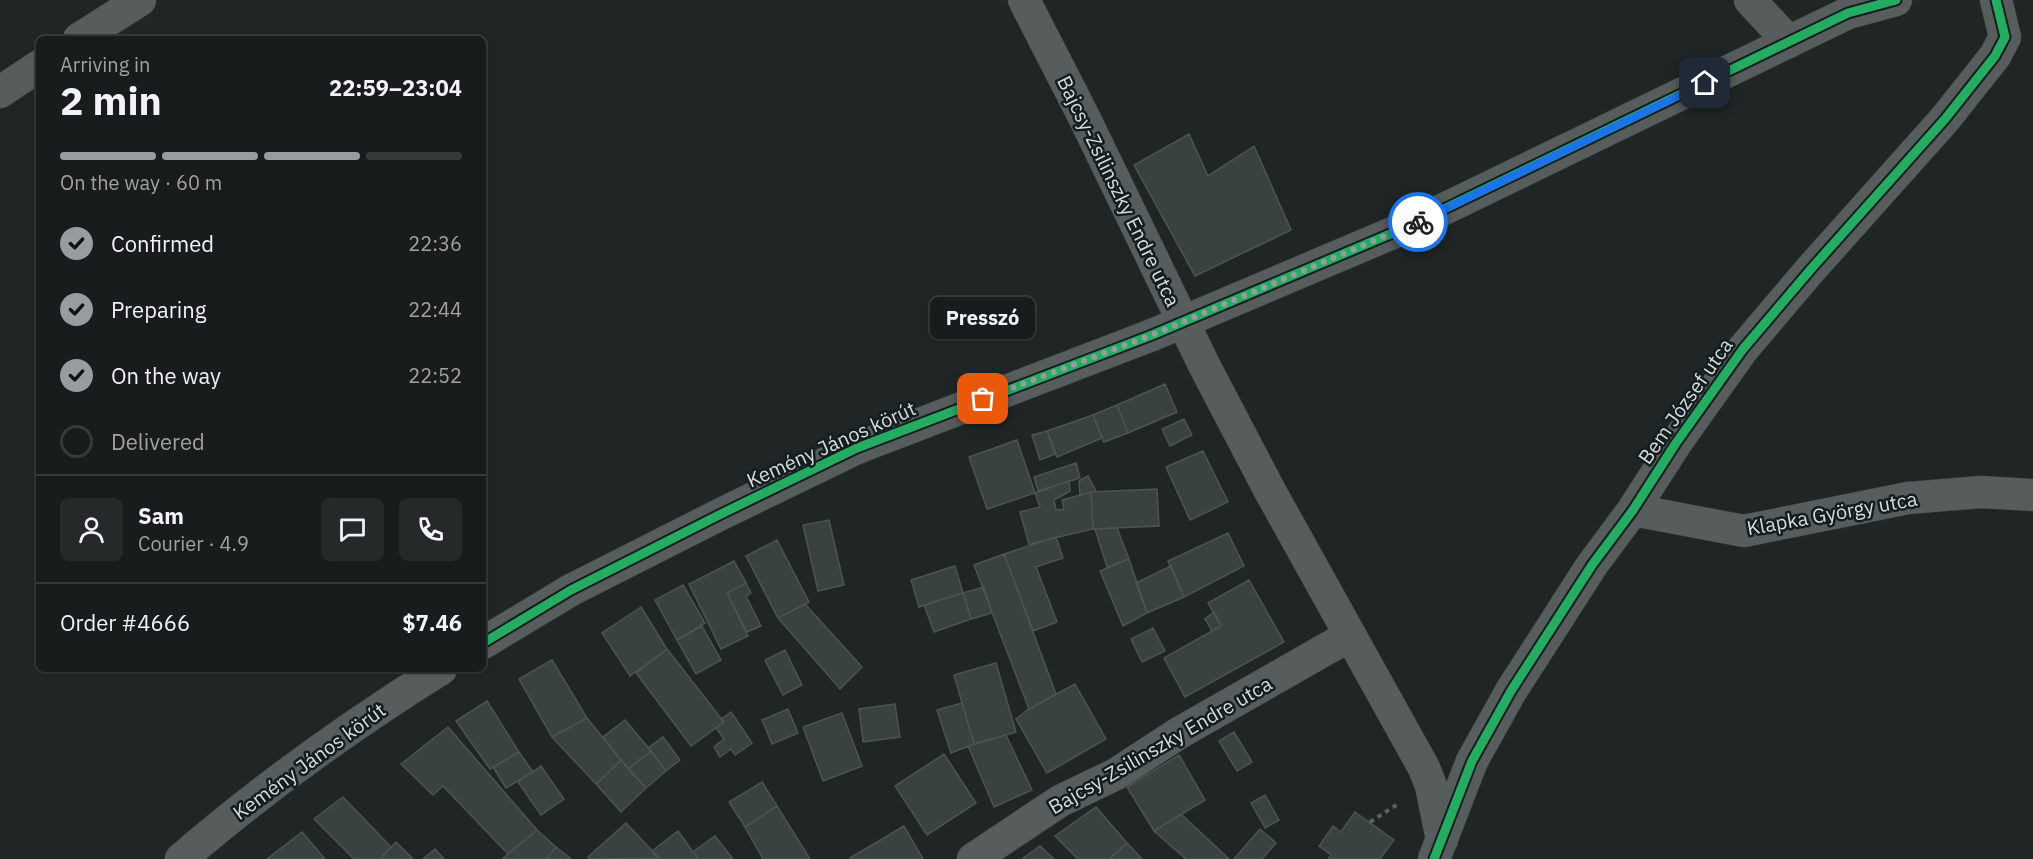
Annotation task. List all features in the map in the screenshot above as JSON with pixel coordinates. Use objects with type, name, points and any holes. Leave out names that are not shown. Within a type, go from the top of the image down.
[{"type":"street","points":[[84,36],[140,0]]},
{"type":"street","name":"Bajcsy-Zsilinszky Endre utca","points":[[1024,0],[1084,117],[1183,322],[1270,491],[1424,768],[1431,786],[1439,852]]},
{"type":"street","points":[[1750,0],[1789,42]]},
{"type":"street","name":"Kemény János körút","points":[[486,641],[571,590],[857,448],[1183,322],[1409,226],[1848,13],[1896,0]]},
{"type":"street","name":"Bem József utca","points":[[1439,852],[1472,761],[1511,691],[1592,565],[1633,510],[1676,443],[1743,349],[1810,269],[1944,119],[1995,56],[2005,37],[1996,0]]},
{"type":"street","points":[[0,92],[36,68]]},
{"type":"street","name":"Klapka György utca","points":[[1633,510],[1744,531],[1908,498],[1981,492],[2033,495]]},
{"type":"street","name":"Bajcsy-Zsilinszky Endre utca","points":[[973,859],[1060,801],[1116,774],[1201,721],[1349,636]]},
{"type":"street","name":"Kemény János körút","points":[[181,859],[264,790],[436,672]]},
{"type":"path","points":[[1370,822],[1398,804]]},
{"type":"building","points":[[1189,134],[1208,176],[1254,146],[1291,230],[1195,276],[1134,165]]},
{"type":"building","points":[[1165,384],[1177,412],[1128,433],[1117,405]]},
{"type":"building","points":[[1117,405],[1128,433],[1104,442],[1093,415]]},
{"type":"building","points":[[1093,415],[1102,438],[1057,457],[1047,431]]},
{"type":"building","points":[[1184,419],[1192,435],[1170,446],[1162,429]]},
{"type":"building","points":[[1047,431],[1055,454],[1040,460],[1032,435]]},
{"type":"building","points":[[1017,440],[1035,493],[987,509],[969,457]]},
{"type":"building","points":[[1203,451],[1228,502],[1190,520],[1166,467]]},
{"type":"building","points":[[1076,463],[1080,478],[1038,491],[1034,477]]},
{"type":"building","points":[[1088,476],[1096,491],[1080,495],[1079,481]]},
{"type":"building","points":[[1069,481],[1070,491],[1054,500],[1056,510],[1064,509],[1062,500],[1091,492],[1093,529],[1029,544],[1020,512],[1040,507],[1035,493]]},
{"type":"building","points":[[1157,489],[1159,526],[1093,529],[1091,492]]},
{"type":"building","points":[[829,520],[844,585],[818,591],[803,525]]},
{"type":"building","points":[[1117,528],[1129,559],[1107,567],[1095,529]]},
{"type":"building","points":[[1228,533],[1244,566],[1184,597],[1168,561]]},
{"type":"building","points":[[1056,537],[1063,558],[1036,567],[1057,622],[1033,631],[1004,554]]},
{"type":"building","points":[[777,540],[809,602],[778,618],[746,556]]},
{"type":"building","points":[[1004,554],[1056,694],[1029,709],[974,565]]},
{"type":"building","points":[[1129,559],[1147,613],[1123,626],[1100,571]]},
{"type":"building","points":[[734,561],[746,583],[727,593],[748,636],[721,649],[689,584]]},
{"type":"building","points":[[955,566],[963,593],[919,607],[911,580]]},
{"type":"building","points":[[1171,566],[1184,597],[1147,613],[1136,583]]},
{"type":"building","points":[[1249,580],[1284,642],[1185,697],[1164,658],[1221,626],[1208,603]]},
{"type":"building","points":[[746,583],[751,593],[746,596],[761,626],[747,632],[727,593]]},
{"type":"building","points":[[683,585],[705,623],[677,640],[655,600]]},
{"type":"building","points":[[984,587],[992,613],[971,619],[963,593]]},
{"type":"building","points":[[963,593],[971,619],[934,632],[924,605]]},
{"type":"building","points":[[805,604],[862,667],[840,689],[778,618]]},
{"type":"building","points":[[641,607],[667,649],[630,676],[602,633]]},
{"type":"building","points":[[1214,612],[1221,626],[1212,631],[1205,619]]},
{"type":"building","points":[[702,626],[721,660],[696,674],[677,640]]},
{"type":"building","points":[[1153,628],[1165,651],[1142,662],[1131,639]]},
{"type":"building","points":[[667,649],[724,722],[691,746],[636,673]]},
{"type":"building","points":[[785,650],[802,685],[783,695],[765,660]]},
{"type":"building","points":[[552,660],[587,718],[552,737],[519,679]]},
{"type":"building","points":[[996,663],[1016,732],[974,744],[954,675]]},
{"type":"building","points":[[1075,684],[1106,739],[1047,773],[1016,719],[1029,709]]},
{"type":"building","points":[[487,701],[519,752],[490,769],[456,721]]},
{"type":"building","points":[[962,703],[974,744],[951,753],[937,710]]},
{"type":"building","points":[[895,704],[900,737],[863,742],[859,709]]},
{"type":"building","points":[[788,709],[798,733],[772,744],[762,720]]},
{"type":"building","points":[[731,712],[752,743],[735,755],[731,749],[720,757],[714,747],[724,739],[716,728],[724,722],[721,719]]},
{"type":"building","points":[[842,713],[862,766],[823,781],[803,727]]},
{"type":"building","points":[[587,718],[621,760],[596,784],[552,737]]},
{"type":"building","points":[[625,720],[651,751],[628,769],[603,737]]},
{"type":"building","points":[[448,727],[537,830],[508,854],[443,786],[433,795],[401,764]]},
{"type":"building","points":[[1234,732],[1252,762],[1237,771],[1219,741]]},
{"type":"building","points":[[1006,735],[1032,790],[994,807],[968,746]]},
{"type":"building","points":[[663,737],[680,760],[666,771],[648,748]]},
{"type":"building","points":[[651,751],[666,771],[646,788],[628,769]]},
{"type":"building","points":[[519,752],[533,772],[506,788],[493,767]]},
{"type":"building","points":[[944,754],[976,803],[927,835],[895,786]]},
{"type":"building","points":[[1179,755],[1205,800],[1154,831],[1127,787]]},
{"type":"building","points":[[621,760],[646,788],[621,812],[596,784]]},
{"type":"building","points":[[541,766],[564,799],[541,815],[518,782]]},
{"type":"building","points":[[762,782],[777,806],[745,827],[729,802]]},
{"type":"building","points":[[1265,795],[1279,820],[1265,828],[1251,803]]},
{"type":"building","points":[[343,797],[391,847],[380,859],[354,859],[314,819]]},
{"type":"building","points":[[777,806],[810,859],[763,859],[745,827]]},
{"type":"building","points":[[1096,807],[1127,843],[1109,859],[1078,859],[1055,836]]},
{"type":"building","points":[[1355,812],[1394,840],[1380,859],[1328,859],[1331,855],[1319,846],[1333,826],[1341,832]]},
{"type":"building","points":[[1181,814],[1229,859],[1186,859],[1154,831]]},
{"type":"building","points":[[626,823],[659,858],[590,859],[588,857]]},
{"type":"building","points":[[904,826],[923,859],[850,858]]},
{"type":"building","points":[[1260,829],[1276,843],[1262,859],[1234,859]]},
{"type":"building","points":[[537,830],[556,847],[546,859],[502,859]]},
{"type":"building","points":[[678,831],[699,859],[659,859],[652,851]]},
{"type":"building","points":[[302,832],[325,859],[267,859]]},
{"type":"building","points":[[715,836],[733,859],[699,859],[693,852]]},
{"type":"building","points":[[396,842],[413,859],[380,859]]},
{"type":"building","points":[[1127,843],[1142,859],[1110,858]]},
{"type":"building","points":[[1040,846],[1054,859],[1022,859]]},
{"type":"building","points":[[556,847],[571,859],[546,859]]},
{"type":"building","points":[[435,849],[444,859],[423,859]]},
{"type":"cycle path","points":[[486,641],[571,590],[857,448],[1152,335],[1409,226],[1848,13],[1896,0]]},
{"type":"cycle path","points":[[1434,859],[1472,761],[1511,691],[1592,565],[1633,510],[1676,443],[1743,349],[1945,119],[1995,56],[2005,37],[1996,0]]},
{"type":"way so far","points":[[983,399],[1152,335],[1418,222]]},
{"type":"place","name":"Presszó","points":[[983,399]]},
{"type":"route","points":[[1418,222],[1705,83]]}]
